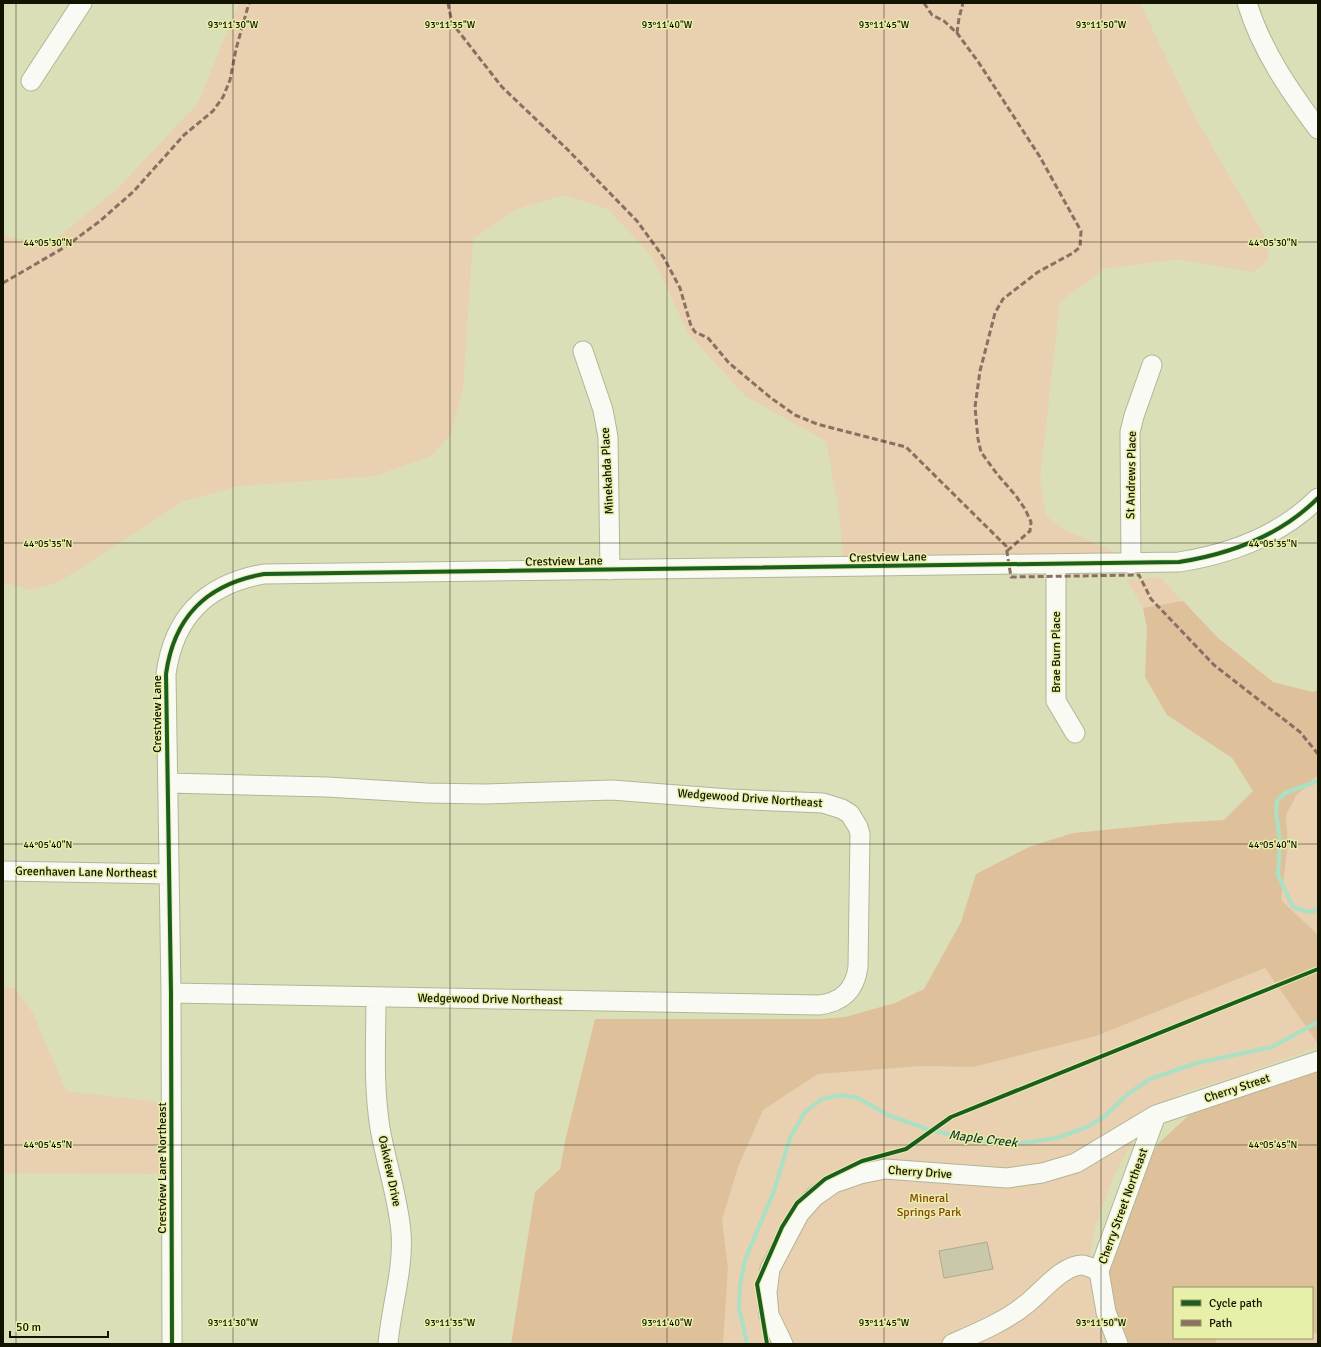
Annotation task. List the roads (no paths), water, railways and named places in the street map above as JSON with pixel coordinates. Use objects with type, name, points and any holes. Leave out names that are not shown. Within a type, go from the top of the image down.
[{"type":"street","points":[[31,82],[82,3]]},
{"type":"street","points":[[1247,3],[1264,46],[1279,75],[1318,129]]},
{"type":"street","name":"Minekahda Place","points":[[584,351],[603,410],[608,437],[610,570]]},
{"type":"street","name":"St Andrews Place","points":[[1131,564],[1130,432],[1152,365]]},
{"type":"street","name":"Crestview Lane","points":[[171,993],[166,674],[174,639],[183,623],[194,608],[207,596],[223,586],[243,578],[264,574],[1056,565],[1179,562],[1228,552],[1252,543],[1295,517],[1318,498]]},
{"type":"street","name":"Brae Burn Place","points":[[1056,565],[1056,701],[1075,733]]},
{"type":"street","name":"Wedgewood Drive Northeast","points":[[168,783],[327,786],[428,793],[484,794],[604,790],[659,792],[729,799],[831,804],[850,814],[858,827],[860,834],[857,979],[851,989],[841,999],[830,1004],[804,1005],[171,993]]},
{"type":"street","name":"Greenhaven Lane Northeast","points":[[3,871],[169,874]]},
{"type":"street","name":"Crestview Lane Northeast","points":[[171,993],[172,1344]]},
{"type":"street","name":"Oakview Drive","points":[[376,997],[377,1087],[380,1126],[387,1165],[398,1208],[401,1233],[401,1258],[390,1322],[388,1344]]},
{"type":"street","name":"Cherry Street","points":[[1156,1115],[1318,1061]]},
{"type":"street","name":"Cherry Street Northeast","points":[[1118,1344],[1106,1312],[1099,1271],[1156,1115]]},
{"type":"street","name":"Cherry Drive","points":[[784,1344],[769,1315],[767,1292],[770,1269],[799,1214],[814,1197],[834,1183],[860,1174],[885,1168],[1006,1178],[1042,1173],[1076,1163],[1156,1115]]},
{"type":"street","points":[[952,1344],[994,1325],[1025,1306],[1052,1280],[1068,1270],[1082,1265],[1099,1271]]},
{"type":"waterway","name":"Maple Creek","points":[[1318,781],[1285,793],[1277,801],[1276,812],[1280,841],[1278,875],[1293,907],[1309,912],[1318,910]]},
{"type":"waterway","name":"Maple Creek","points":[[747,1344],[739,1308],[740,1286],[745,1260],[774,1191],[790,1138],[805,1112],[822,1099],[841,1095],[858,1098],[888,1115],[930,1130],[975,1140],[1022,1143],[1057,1138],[1087,1127],[1105,1116],[1128,1094],[1150,1079],[1197,1063],[1272,1047],[1318,1022]]},
{"type":"park label","name":"Mineral Springs Park","points":[[929,1205]]}]
